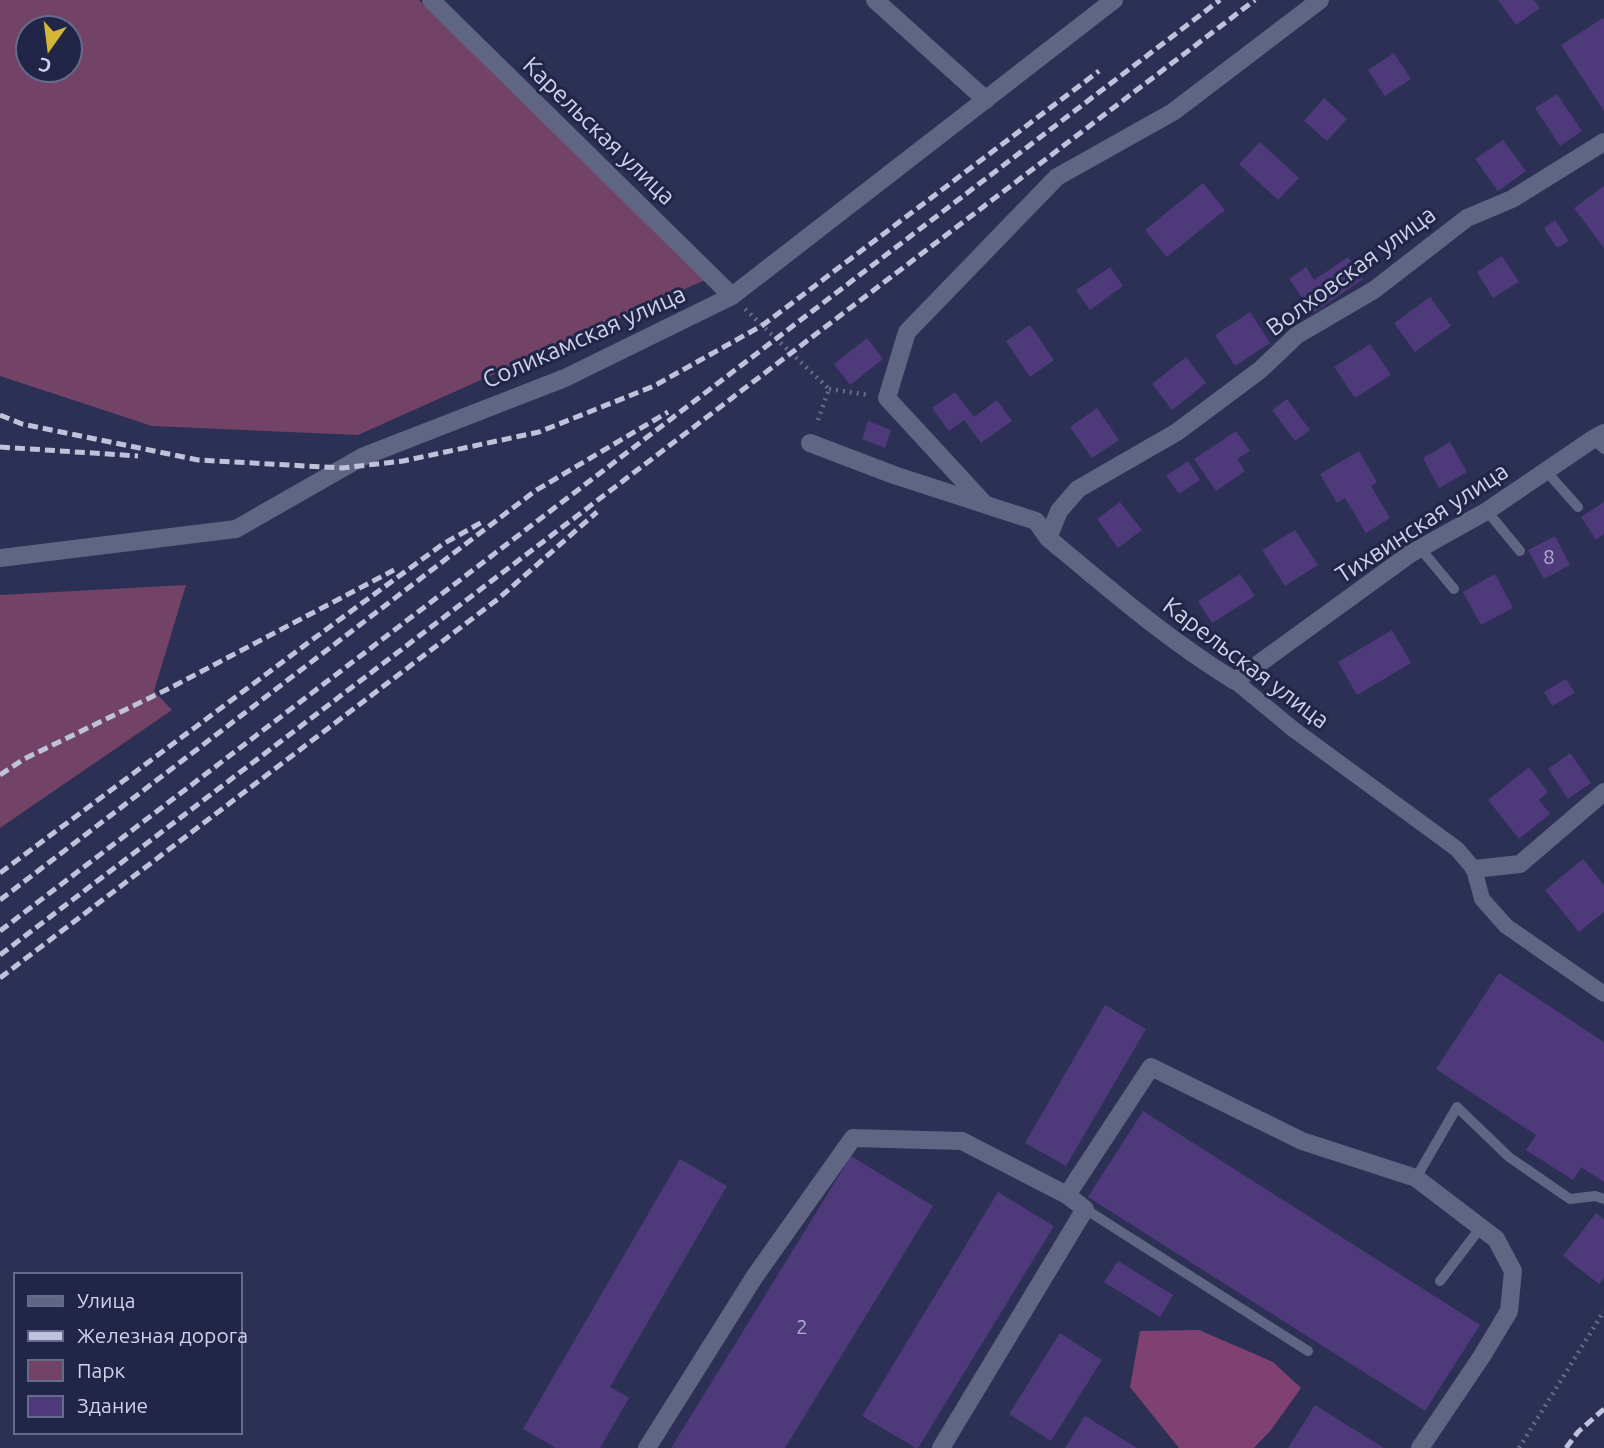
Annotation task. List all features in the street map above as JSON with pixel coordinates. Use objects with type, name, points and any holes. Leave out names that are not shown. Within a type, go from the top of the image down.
[{"type":"street","name":"Карельская улица","points":[[431,0],[732,296]]},
{"type":"street","points":[[876,0],[986,100]]},
{"type":"street","name":"Соликамская улица","points":[[0,558],[236,529],[362,457],[565,377],[732,296],[1114,0]]},
{"type":"street","points":[[982,502],[887,398],[907,332],[1057,177],[1173,111],[1320,0]]},
{"type":"street","name":"Волховская улица","points":[[1048,538],[1059,511],[1078,489],[1177,432],[1260,370],[1297,335],[1374,290],[1467,218],[1512,199],[1604,142]]},
{"type":"street","name":"Тихвинская улица","points":[[1235,681],[1420,548],[1487,511],[1546,471],[1600,440]]},
{"type":"street","name":"Карельская улица","points":[[810,443],[1036,521],[1048,538],[1155,627],[1235,681],[1293,729],[1457,849],[1474,869],[1482,899],[1506,926],[1604,995]]},
{"type":"street","points":[[1474,869],[1520,864],[1604,792]]},
{"type":"street","points":[[1067,1195],[1151,1067],[1302,1141],[1416,1178],[1496,1238],[1513,1272],[1509,1311],[1420,1448]]},
{"type":"street","points":[[647,1448],[755,1276],[853,1138],[962,1140],[1067,1195],[1085,1209],[941,1448]]},
{"type":"lane","points":[[1546,471],[1578,507]]},
{"type":"lane","points":[[1487,511],[1520,551]]},
{"type":"lane","points":[[1420,548],[1454,589]]},
{"type":"lane","points":[[1416,1178],[1457,1107],[1510,1157],[1570,1199],[1595,1196],[1604,1199]]},
{"type":"lane","points":[[1085,1209],[1308,1351]]},
{"type":"lane","points":[[1440,1281],[1481,1227]]},
{"type":"path","points":[[732,296],[829,388],[887,398]]},
{"type":"path","points":[[810,443],[829,388]]},
{"type":"path","points":[[1519,1448],[1604,1311]]},
{"type":"green space","points":[[0,0],[419,0],[707,279],[358,435],[152,426],[0,376]]},
{"type":"green space","points":[[186,585],[154,691],[172,710],[0,828],[0,595]]},
{"type":"shaded area","points":[[1199,1330],[1273,1362],[1301,1388],[1271,1430],[1254,1448],[1179,1448],[1130,1387],[1140,1331]]},
{"type":"building","points":[[1498,0],[1534,0],[1540,8],[1516,25]]},
{"type":"building","points":[[1604,19],[1604,111],[1561,45]]},
{"type":"building","points":[[1394,53],[1411,79],[1385,96],[1368,70]]},
{"type":"building","points":[[1557,94],[1582,131],[1560,146],[1535,108]]},
{"type":"building","points":[[1324,98],[1347,119],[1327,141],[1304,121]]},
{"type":"building","points":[[1503,140],[1526,171],[1498,191],[1475,159]]},
{"type":"building","points":[[1260,142],[1299,178],[1278,200],[1239,164]]},
{"type":"building","points":[[1203,183],[1225,210],[1167,257],[1145,230]]},
{"type":"building","points":[[1604,186],[1604,248],[1574,208]]},
{"type":"building","points":[[1555,220],[1569,241],[1557,248],[1544,228]]},
{"type":"building","points":[[1502,256],[1519,282],[1493,298],[1477,272]]},
{"type":"building","points":[[1348,257],[1363,279],[1313,313],[1289,279],[1306,267],[1314,280]]},
{"type":"building","points":[[1110,267],[1123,286],[1090,310],[1076,290]]},
{"type":"building","points":[[1430,297],[1451,326],[1415,352],[1394,323]]},
{"type":"building","points":[[1250,312],[1270,343],[1235,366],[1215,335]]},
{"type":"building","points":[[1030,325],[1054,360],[1030,377],[1006,341]]},
{"type":"building","points":[[867,338],[883,359],[850,385],[834,364]]},
{"type":"building","points":[[1370,344],[1391,375],[1355,398],[1334,367]]},
{"type":"building","points":[[1186,357],[1206,383],[1172,410],[1152,384]]},
{"type":"building","points":[[955,392],[974,417],[997,400],[1012,421],[981,443],[964,420],[949,431],[932,408]]},
{"type":"building","points":[[1287,399],[1310,430],[1295,441],[1272,410]]},
{"type":"building","points":[[1097,408],[1119,440],[1092,458],[1070,427]]},
{"type":"building","points":[[868,421],[891,430],[885,448],[862,439]]},
{"type":"building","points":[[1236,431],[1250,451],[1237,459],[1245,471],[1216,491],[1194,459]]},
{"type":"building","points":[[1450,442],[1467,472],[1439,488],[1423,458]]},
{"type":"building","points":[[1359,451],[1377,482],[1371,486],[1390,518],[1366,533],[1345,498],[1337,503],[1320,474]]},
{"type":"building","points":[[1188,461],[1200,480],[1179,494],[1166,476]]},
{"type":"building","points":[[1120,502],[1142,530],[1118,548],[1097,519]]},
{"type":"building","points":[[1604,502],[1604,534],[1596,540],[1581,517]]},
{"type":"building","points":[[1295,530],[1318,565],[1285,586],[1262,550]]},
{"type":"building","points":[[1555,536],[1570,565],[1544,579],[1528,550]]},
{"type":"building","points":[[1240,574],[1255,596],[1212,623],[1198,601]]},
{"type":"building","points":[[1495,574],[1513,608],[1481,625],[1463,592]]},
{"type":"building","points":[[1392,630],[1411,663],[1357,695],[1338,662]]},
{"type":"building","points":[[1566,679],[1575,693],[1552,706],[1544,692]]},
{"type":"building","points":[[1570,753],[1591,783],[1568,799],[1548,769]]},
{"type":"building","points":[[1529,767],[1548,792],[1539,800],[1550,814],[1519,839],[1488,800]]},
{"type":"building","points":[[1583,859],[1604,885],[1604,912],[1579,932],[1545,890]]},
{"type":"building","points":[[1499,973],[1604,1042],[1604,1182],[1581,1167],[1573,1180],[1526,1150],[1536,1135],[1436,1069]]},
{"type":"building","points":[[1105,1005],[1146,1029],[1066,1166],[1025,1143]]},
{"type":"building","points":[[1143,1111],[1480,1325],[1425,1411],[1088,1197]]},
{"type":"building","points":[[851,1156],[933,1206],[785,1448],[671,1448]]},
{"type":"building","points":[[680,1159],[727,1186],[610,1387],[629,1398],[600,1448],[556,1448],[523,1429]]},
{"type":"building","points":[[998,1192],[1054,1226],[916,1448],[862,1416]]},
{"type":"building","points":[[1596,1213],[1604,1219],[1604,1278],[1599,1284],[1563,1256]]},
{"type":"building","points":[[1118,1261],[1173,1295],[1160,1317],[1104,1282]]},
{"type":"building","points":[[1060,1333],[1102,1360],[1051,1441],[1009,1414]]},
{"type":"building","points":[[1315,1405],[1384,1448],[1288,1448]]},
{"type":"building","points":[[1085,1416],[1137,1448],[1065,1448]]},
{"type":"railway","points":[[0,931],[1220,0]]},
{"type":"railway","points":[[0,955],[1255,0]]},
{"type":"railway","points":[[0,415],[22,424],[198,460],[342,468],[403,461],[539,432],[654,386],[763,325],[1099,71]]},
{"type":"railway","points":[[0,900],[535,491],[668,412]]},
{"type":"railway","points":[[0,447],[138,456]]},
{"type":"railway","points":[[0,978],[498,599],[597,512]]},
{"type":"railway","points":[[0,873],[443,544],[484,521]]},
{"type":"railway","points":[[0,775],[24,759],[172,687],[394,570]]},
{"type":"railway","points":[[1566,1448],[1578,1432],[1604,1409]]}]
